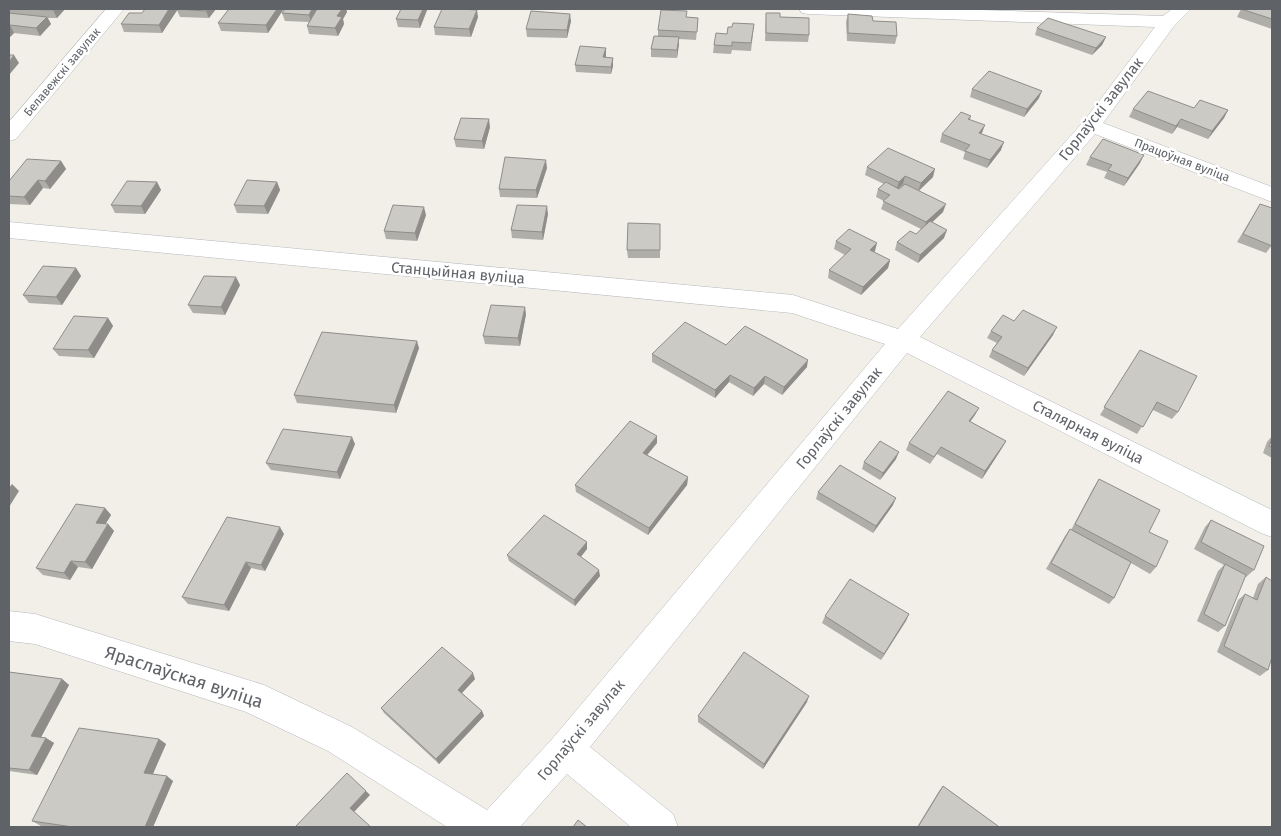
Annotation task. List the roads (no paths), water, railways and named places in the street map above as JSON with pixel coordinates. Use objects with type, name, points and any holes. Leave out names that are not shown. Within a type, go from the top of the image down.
[{"type":"street","name":"Белавежскі завулак","points":[[9,135],[115,9]]},
{"type":"street","points":[[808,9],[1175,15]]},
{"type":"street","name":"Горлаўскі завулак","points":[[496,827],[565,750],[903,340],[1091,125],[1175,15]]},
{"type":"street","name":"Працоўная вуліца","points":[[1091,125],[1272,195]]},
{"type":"street","name":"Станцыйная вуліца","points":[[9,230],[793,304],[903,340]]},
{"type":"street","name":"Сталярная вуліца","points":[[903,340],[1272,524]]},
{"type":"street","name":"Яраслаўская вуліца","points":[[9,626],[35,629],[252,697],[340,739],[480,827]]},
{"type":"street","points":[[565,750],[660,827]]}]
